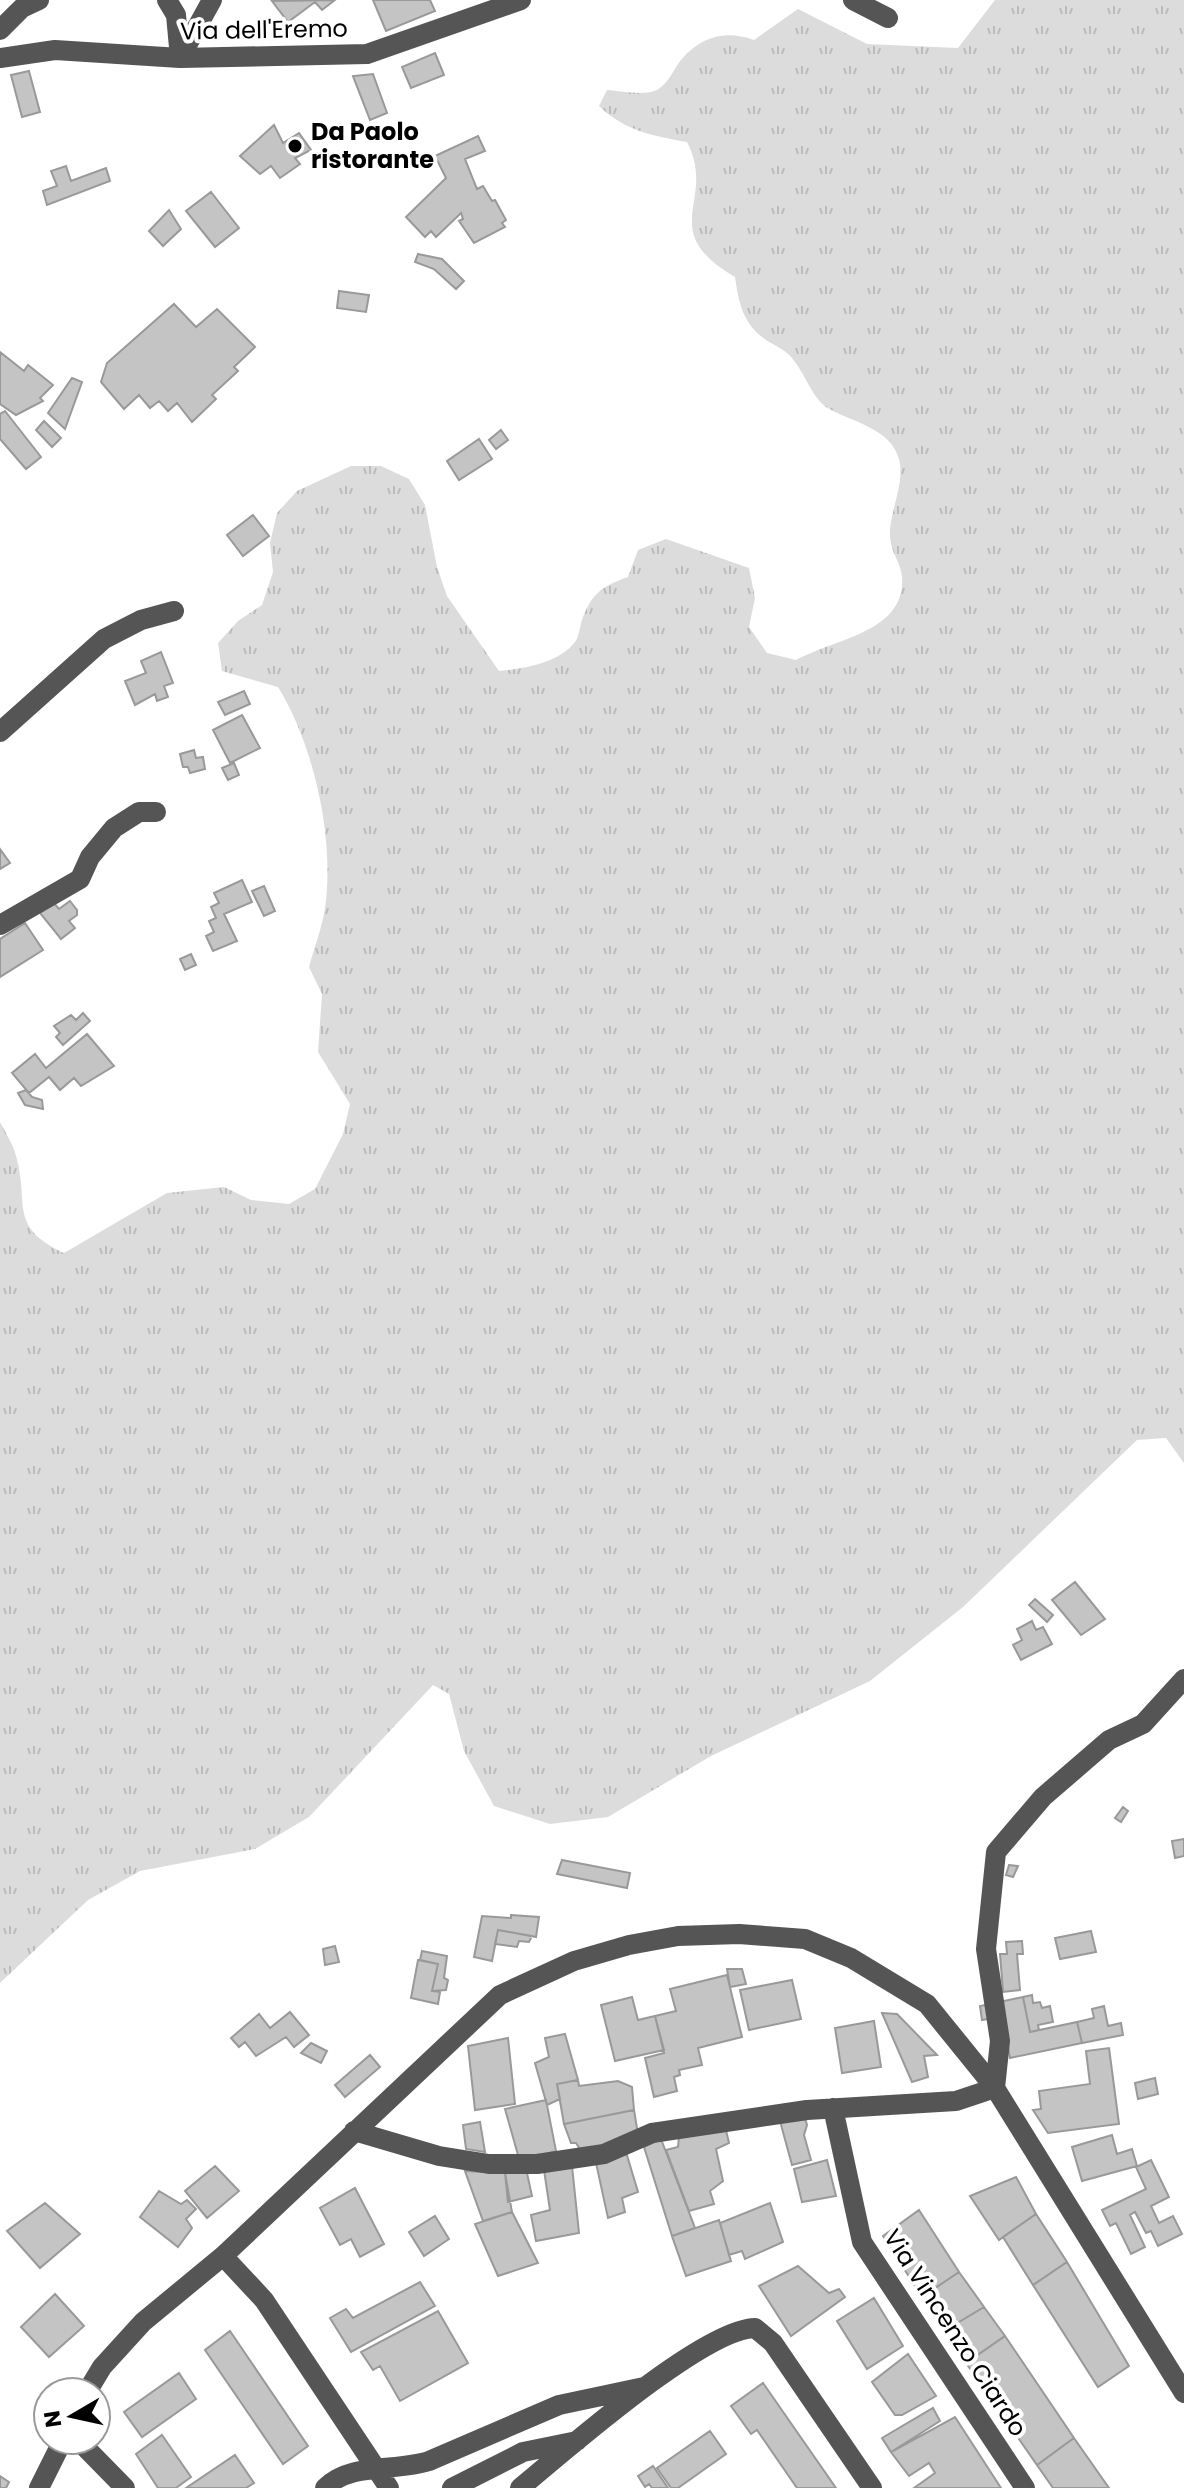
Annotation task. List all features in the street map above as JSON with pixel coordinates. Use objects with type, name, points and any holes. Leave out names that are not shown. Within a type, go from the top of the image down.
[{"type":"street","points":[[0,30],[22,8],[39,0]]},
{"type":"street","points":[[167,0],[176,15],[180,58]]},
{"type":"street","points":[[180,58],[212,0]]},
{"type":"street","name":"Via dell'Eremo","points":[[0,58],[55,50],[180,58],[367,54],[521,0]]},
{"type":"street","points":[[853,0],[888,18]]},
{"type":"street","points":[[0,732],[104,639],[141,620],[174,611]]},
{"type":"street","points":[[0,925],[80,879],[90,857],[114,828],[139,812],[156,812]]},
{"type":"street","points":[[995,2088],[1000,2041],[986,1949],[996,1852],[1043,1797],[1109,1740],[1143,1724],[1184,1679]]},
{"type":"street","points":[[97,2376],[143,2322],[223,2256],[500,1995],[574,1961],[678,1936],[739,1934],[805,1939],[851,1958],[927,2004],[995,2088],[1184,2393]]},
{"type":"street","points":[[354,2131],[439,2156],[489,2164],[537,2164],[604,2154],[652,2133],[833,2108],[956,2101],[995,2088]]},
{"type":"street","name":"Via Vincenzo Ciardo","points":[[833,2108],[862,2242],[1025,2488]]},
{"type":"street","points":[[223,2256],[264,2300],[384,2479]]},
{"type":"street","points":[[520,2488],[644,2387],[730,2332],[755,2328],[773,2343],[872,2488]]},
{"type":"street","points":[[325,2488],[334,2478],[348,2473],[384,2479],[581,2398],[644,2387]]},
{"type":"street","points":[[453,2488],[523,2452],[577,2441]]},
{"type":"street","points":[[39,2488],[55,2456]]},
{"type":"street","points":[[94,2456],[125,2488]]},
{"type":"green space","points":[[995,0],[1184,0],[1184,1463],[1166,1438],[1137,1440],[963,1607],[870,1681],[711,1756],[608,1817],[550,1824],[494,1806],[464,1751],[449,1694],[433,1685],[309,1817],[255,1849],[140,1871],[88,1900],[0,1983],[0,1122],[16,1156],[27,1223],[46,1243],[64,1253],[167,1193],[224,1187],[251,1200],[289,1204],[315,1189],[343,1134],[350,1104],[318,1052],[322,994],[309,967],[325,908],[327,853],[319,793],[311,764],[291,710],[278,687],[222,671],[218,643],[238,621],[262,605],[273,572],[270,543],[277,513],[297,491],[351,466],[381,466],[409,479],[425,505],[437,567],[447,596],[499,671],[540,664],[568,649],[576,640],[593,598],[603,588],[628,577],[638,550],[666,539],[749,568],[755,598],[749,627],[767,653],[796,660],[881,622],[893,610],[900,595],[902,577],[890,538],[900,477],[899,459],[894,448],[878,432],[826,407],[816,397],[791,357],[758,334],[747,320],[735,277],[711,260],[698,244],[692,229],[695,163],[687,142],[629,127],[599,106],[607,90],[640,93],[657,90],[665,84],[681,60],[706,40],[733,36],[754,40],[798,9],[867,44],[958,48]]},
{"type":"building","points":[[335,0],[322,10],[315,2],[288,22],[272,1]]},
{"type":"building","points":[[373,0],[430,0],[435,11],[386,31]]},
{"type":"building","points":[[435,53],[444,75],[411,88],[402,67]]},
{"type":"building","points":[[29,71],[40,112],[22,117],[11,75]]},
{"type":"building","points":[[373,74],[387,113],[370,120],[353,76]]},
{"type":"building","points":[[274,125],[283,143],[299,133],[311,150],[295,158],[300,164],[280,178],[271,166],[260,174],[240,156]]},
{"type":"building","points":[[478,136],[485,151],[465,159],[477,189],[483,186],[492,201],[495,200],[506,220],[502,223],[505,227],[474,243],[459,221],[463,219],[461,213],[436,237],[431,231],[425,237],[406,217],[446,178],[435,156]]},
{"type":"building","points":[[66,166],[71,181],[106,168],[110,181],[47,205],[43,191],[57,186],[51,171]]},
{"type":"building","points":[[211,192],[239,228],[215,247],[186,211]]},
{"type":"building","points":[[169,210],[181,229],[163,246],[149,231]]},
{"type":"building","points":[[418,254],[442,259],[464,281],[456,289],[434,269],[415,262]]},
{"type":"building","points":[[339,291],[369,295],[366,312],[337,308]]},
{"type":"building","points":[[174,304],[196,327],[217,309],[255,347],[234,367],[238,371],[212,395],[216,399],[192,422],[177,403],[168,411],[159,401],[150,408],[139,395],[124,409],[101,382],[107,363]]},
{"type":"building","points":[[0,352],[24,371],[28,365],[53,385],[40,398],[43,401],[16,415],[0,404]]},
{"type":"building","points":[[72,378],[82,382],[65,429],[48,413]]},
{"type":"building","points":[[5,411],[41,457],[26,469],[0,439],[0,414]]},
{"type":"building","points":[[44,421],[61,438],[52,447],[36,430]]},
{"type":"building","points":[[501,430],[508,440],[496,449],[489,440]]},
{"type":"building","points":[[479,439],[492,459],[459,480],[447,461]]},
{"type":"building","points":[[253,515],[269,536],[243,556],[227,535]]},
{"type":"building","points":[[161,652],[173,683],[164,686],[168,697],[157,701],[155,694],[135,705],[125,681],[146,673],[141,661]]},
{"type":"building","points":[[244,691],[250,704],[225,715],[218,702]]},
{"type":"building","points":[[242,715],[260,748],[230,763],[213,730]]},
{"type":"building","points":[[194,750],[196,758],[203,757],[205,769],[190,773],[188,767],[183,767],[180,754]]},
{"type":"building","points":[[234,763],[239,775],[228,780],[222,768]]},
{"type":"building","points":[[0,849],[10,863],[0,869]]},
{"type":"building","points":[[242,880],[252,902],[224,914],[237,941],[213,951],[206,936],[214,932],[209,921],[216,918],[211,907],[219,903],[214,893]]},
{"type":"building","points":[[264,886],[275,911],[264,916],[252,891]]},
{"type":"building","points":[[70,901],[77,910],[77,915],[69,921],[75,928],[61,939],[40,913],[53,902],[59,909]]},
{"type":"building","points":[[25,923],[43,950],[0,977],[0,939]]},
{"type":"building","points":[[191,954],[196,965],[185,970],[180,959]]},
{"type":"building","points":[[83,1013],[90,1021],[63,1045],[56,1037],[60,1033],[54,1026],[71,1015],[76,1020]]},
{"type":"building","points":[[87,1034],[114,1066],[81,1086],[74,1078],[60,1090],[49,1077],[29,1093],[12,1073],[35,1054],[46,1068]]},
{"type":"building","points":[[26,1090],[32,1097],[42,1100],[43,1109],[25,1105],[18,1093]]},
{"type":"building","points":[[1075,1582],[1105,1619],[1081,1635],[1052,1600]]},
{"type":"building","points":[[1035,1599],[1053,1615],[1047,1622],[1029,1605]]},
{"type":"building","points":[[1032,1621],[1036,1630],[1043,1627],[1052,1644],[1021,1660],[1013,1645],[1022,1640],[1017,1629]]},
{"type":"building","points":[[1123,1807],[1128,1811],[1121,1822],[1115,1818]]},
{"type":"building","points":[[1184,1839],[1184,1856],[1175,1858],[1172,1841]]},
{"type":"building","points":[[562,1860],[630,1873],[627,1888],[557,1874]]},
{"type":"building","points":[[1009,1865],[1018,1866],[1013,1877],[1006,1875]]},
{"type":"building","points":[[511,1915],[539,1917],[536,1937],[498,1930],[492,1961],[474,1957],[482,1916],[511,1918]]},
{"type":"building","points":[[498,1930],[532,1936],[529,1942],[519,1941],[517,1947],[495,1944]]},
{"type":"building","points":[[1091,1931],[1096,1952],[1060,1959],[1055,1938]]},
{"type":"building","points":[[1022,1941],[1023,1954],[1017,1954],[1020,1990],[1003,1992],[1000,1954],[1007,1954],[1006,1942]]},
{"type":"building","points":[[335,1946],[339,1962],[325,1965],[323,1949]]},
{"type":"building","points":[[422,1951],[447,1956],[446,1990],[432,1991],[438,1964],[420,1960]]},
{"type":"building","points":[[418,1960],[438,1964],[432,1991],[440,1992],[438,2004],[411,1998]]},
{"type":"building","points":[[727,1969],[742,1969],[746,1984],[730,1987]]},
{"type":"building","points":[[727,1975],[742,2037],[698,2048],[702,2065],[679,2070],[680,2075],[674,2077],[677,2091],[654,2097],[645,2058],[664,2053],[655,2016],[676,2011],[670,1989]]},
{"type":"building","points":[[792,1980],[801,2019],[749,2030],[740,1990]]},
{"type":"building","points":[[1032,1995],[1033,2003],[1040,2002],[1042,2008],[1050,2006],[1053,2022],[1038,2025],[1039,2030],[1030,2032],[1023,1997]]},
{"type":"building","points":[[632,1997],[638,2020],[655,2016],[664,2050],[615,2061],[601,2005]]},
{"type":"building","points":[[1023,1997],[1030,2032],[1077,2022],[1082,2043],[1010,2058],[999,2002]]},
{"type":"building","points":[[991,2004],[994,2018],[982,2020],[980,2006]]},
{"type":"building","points":[[1104,2006],[1108,2026],[1121,2023],[1123,2035],[1082,2043],[1077,2022],[1094,2018],[1092,2009]]},
{"type":"building","points":[[290,2012],[309,2035],[294,2047],[286,2037],[256,2056],[245,2042],[239,2047],[231,2038],[259,2014],[270,2028]]},
{"type":"building","points":[[882,2013],[897,2014],[937,2055],[924,2056],[928,2077],[912,2082]]},
{"type":"building","points":[[874,2021],[881,2067],[842,2073],[835,2028]]},
{"type":"building","points":[[565,2034],[578,2080],[557,2084],[560,2099],[547,2105],[535,2063],[549,2057],[545,2038]]},
{"type":"building","points":[[508,2038],[515,2104],[475,2110],[468,2046]]},
{"type":"building","points":[[311,2043],[327,2051],[321,2063],[301,2053]]},
{"type":"building","points":[[1109,2048],[1119,2124],[1048,2133],[1033,2110],[1041,2109],[1039,2091],[1090,2084],[1086,2051]]},
{"type":"building","points":[[370,2055],[380,2067],[345,2097],[335,2085]]},
{"type":"building","points":[[1155,2078],[1158,2094],[1138,2099],[1135,2083]]},
{"type":"building","points":[[578,2080],[579,2086],[618,2081],[632,2087],[634,2110],[564,2124],[557,2084]]},
{"type":"building","points":[[546,2100],[556,2151],[531,2158],[518,2155],[505,2109]]},
{"type":"building","points":[[634,2110],[638,2134],[583,2154],[576,2143],[571,2143],[564,2124]]},
{"type":"building","points":[[804,2115],[807,2125],[804,2135],[811,2160],[792,2165],[780,2121]]},
{"type":"building","points":[[480,2122],[485,2152],[466,2149],[463,2125]]},
{"type":"building","points":[[725,2126],[729,2143],[716,2149],[723,2181],[710,2191],[714,2204],[689,2211],[666,2150],[678,2147],[679,2136]]},
{"type":"building","points":[[1112,2135],[1117,2154],[1132,2149],[1137,2166],[1082,2181],[1072,2147]]},
{"type":"building","points":[[661,2139],[695,2228],[672,2236],[644,2147]]},
{"type":"building","points":[[626,2152],[638,2192],[622,2198],[625,2212],[608,2218],[596,2163]]},
{"type":"building","points":[[827,2160],[836,2196],[802,2202],[794,2169]]},
{"type":"building","points":[[1151,2160],[1169,2197],[1151,2206],[1159,2223],[1173,2216],[1182,2234],[1158,2246],[1151,2231],[1146,2233],[1135,2212],[1130,2215],[1145,2247],[1131,2254],[1116,2223],[1110,2226],[1102,2210],[1146,2189],[1136,2167]]},
{"type":"building","points":[[215,2166],[239,2191],[207,2218],[185,2191]]},
{"type":"building","points":[[572,2166],[579,2233],[536,2241],[531,2215],[550,2210],[544,2170]]},
{"type":"building","points":[[465,2171],[505,2173],[512,2212],[483,2221]]},
{"type":"building","points":[[505,2173],[527,2173],[532,2196],[508,2202]]},
{"type":"building","points":[[1016,2177],[1036,2214],[999,2240],[970,2196]]},
{"type":"building","points":[[355,2188],[384,2244],[360,2257],[351,2239],[340,2245],[320,2208]]},
{"type":"building","points":[[159,2191],[181,2204],[187,2200],[196,2209],[186,2219],[192,2228],[178,2247],[140,2217]]},
{"type":"building","points":[[45,2203],[80,2234],[40,2268],[7,2231]]},
{"type":"building","points":[[770,2203],[783,2242],[745,2259],[742,2251],[729,2255],[720,2223]]},
{"type":"building","points":[[919,2210],[959,2272],[922,2297],[883,2236]]},
{"type":"building","points":[[512,2212],[538,2263],[498,2276],[475,2224]]},
{"type":"building","points":[[1036,2214],[1067,2262],[1033,2285],[1003,2237]]},
{"type":"building","points":[[435,2216],[449,2239],[424,2256],[409,2232]]},
{"type":"building","points":[[719,2220],[731,2261],[686,2276],[672,2236]]},
{"type":"building","points":[[1067,2262],[1129,2366],[1098,2387],[1033,2285]]},
{"type":"building","points":[[798,2266],[829,2293],[839,2289],[845,2297],[791,2336],[759,2286]]},
{"type":"building","points":[[959,2272],[984,2307],[944,2331],[922,2297]]},
{"type":"building","points":[[420,2282],[435,2306],[351,2352],[330,2318],[346,2309],[353,2318]]},
{"type":"building","points":[[55,2294],[84,2326],[49,2357],[21,2327]]},
{"type":"building","points":[[874,2298],[903,2346],[867,2369],[837,2321]]},
{"type":"building","points":[[984,2307],[1005,2336],[966,2363],[944,2331]]},
{"type":"building","points":[[438,2311],[468,2363],[400,2401],[380,2366],[373,2370],[361,2352]]},
{"type":"building","points":[[230,2331],[308,2446],[283,2464],[205,2350]]},
{"type":"building","points":[[1005,2336],[1074,2438],[1037,2465],[966,2363]]},
{"type":"building","points":[[908,2354],[936,2396],[902,2415],[895,2415],[872,2382]]},
{"type":"building","points":[[179,2373],[196,2399],[142,2437],[124,2412]]},
{"type":"building","points":[[763,2383],[836,2488],[797,2488],[757,2430],[751,2434],[731,2406]]},
{"type":"building","points":[[933,2408],[940,2421],[891,2452],[882,2438]]},
{"type":"building","points":[[955,2417],[1001,2488],[914,2488],[935,2473],[929,2463],[909,2476],[891,2452]]},
{"type":"building","points":[[710,2431],[726,2454],[678,2488],[671,2488],[657,2468]]},
{"type":"building","points":[[162,2435],[191,2477],[176,2488],[158,2488],[136,2454]]},
{"type":"building","points":[[1074,2438],[1109,2488],[1053,2488],[1037,2465]]},
{"type":"building","points":[[235,2455],[254,2483],[246,2488],[186,2488]]},
{"type":"building","points":[[653,2466],[668,2488],[652,2488],[649,2484],[645,2487],[638,2476]]},
{"type":"building","points":[[0,2476],[9,2482],[6,2488],[0,2488]]},
{"type":"place","name":"Da Paolo ristorante","points":[[295,146]]}]
